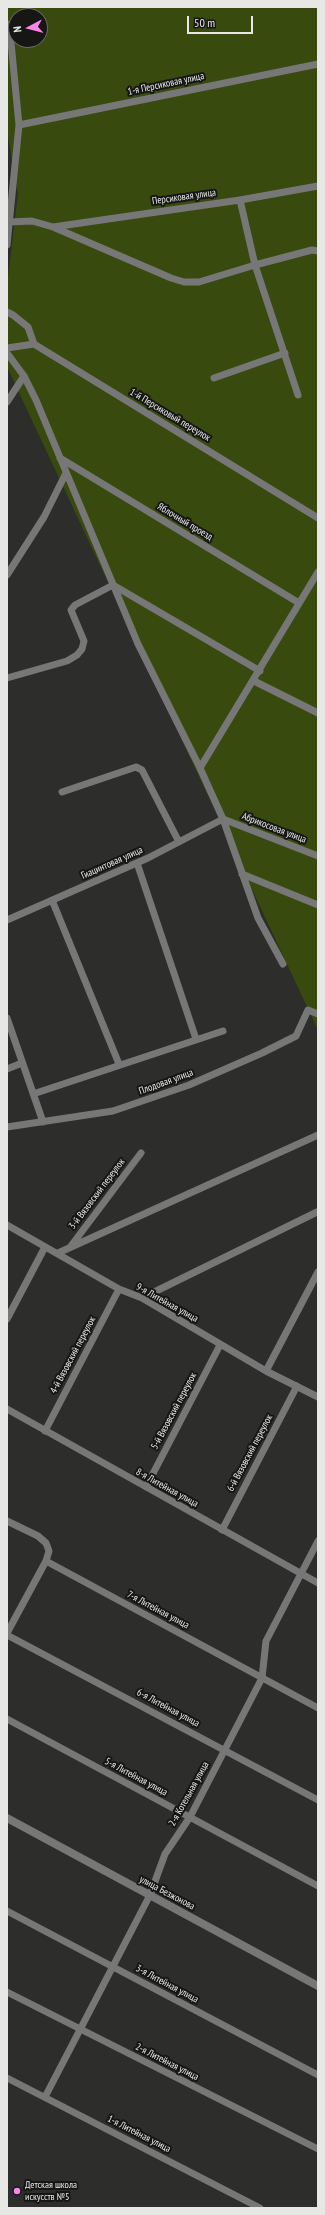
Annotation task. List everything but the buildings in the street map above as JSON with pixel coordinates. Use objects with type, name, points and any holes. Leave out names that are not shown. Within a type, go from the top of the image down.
[{"type":"street","points":[[7,24],[10,32],[19,124],[7,245]]},
{"type":"street","name":"1-я Персиковая улица","points":[[19,124],[318,64]]},
{"type":"street","name":"Персиковая улица","points":[[53,227],[240,200],[318,186]]},
{"type":"street","points":[[240,200],[255,265],[298,395]]},
{"type":"street","points":[[10,222],[32,221],[53,227],[171,278],[184,282],[199,282],[312,250],[318,251]]},
{"type":"street","points":[[7,312],[13,315],[28,328],[34,344],[7,348]]},
{"type":"street","name":"1-й Персиковый переулок","points":[[34,344],[318,518]]},
{"type":"street","points":[[7,352],[24,376],[138,644],[200,768],[223,819],[258,918],[283,964]]},
{"type":"street","points":[[214,378],[285,353]]},
{"type":"street","points":[[7,402],[24,376]]},
{"type":"street","name":"Яблочный проезд","points":[[60,458],[299,604]]},
{"type":"street","points":[[7,575],[44,517],[66,473]]},
{"type":"street","points":[[200,768],[254,681],[299,604],[315,583],[318,572]]},
{"type":"street","points":[[113,586],[260,671]]},
{"type":"street","points":[[7,678],[67,661],[77,655],[82,649],[84,641],[71,610],[75,605],[113,586]]},
{"type":"street","points":[[254,681],[318,713]]},
{"type":"street","points":[[62,792],[136,767],[142,770],[179,842]]},
{"type":"street","name":"Гиацинтовая улица","points":[[7,920],[137,863],[223,819]]},
{"type":"street","name":"Абрикосовая улица","points":[[223,819],[318,856]]},
{"type":"street","points":[[137,863],[196,1039]]},
{"type":"street","points":[[242,874],[318,905]]},
{"type":"street","points":[[52,900],[119,1064]]},
{"type":"street","name":"Плодовая улица","points":[[7,1127],[113,1112],[196,1082],[262,1053],[296,1036],[308,1010],[318,1014]]},
{"type":"street","points":[[7,1018],[43,1122]]},
{"type":"street","points":[[33,1094],[119,1064],[223,1031]]},
{"type":"street","points":[[7,1069],[22,1063]]},
{"type":"street","points":[[58,1253],[318,1135]]},
{"type":"street","name":"3-й Вязовский переулок","points":[[70,1248],[141,1153]]},
{"type":"street","points":[[142,1298],[317,1212]]},
{"type":"street","name":"9-я Литейная улица","points":[[7,1225],[119,1289],[142,1298],[266,1371],[318,1397]]},
{"type":"street","points":[[7,1319],[45,1247]]},
{"type":"street","points":[[266,1371],[318,1272]]},
{"type":"street","name":"4-й Вязовский переулок","points":[[45,1431],[119,1289]]},
{"type":"street","name":"5-й Вязовский переулок","points":[[146,1487],[220,1345]]},
{"type":"street","name":"6-й Вязовский переулок","points":[[222,1530],[297,1386]]},
{"type":"street","name":"8-я Литейная улица","points":[[7,1409],[318,1583]]},
{"type":"street","points":[[7,1521],[38,1536],[46,1543],[49,1551],[46,1561],[7,1634]]},
{"type":"street","name":"2-я Котельная улица","points":[[45,2096],[150,1895],[165,1854],[190,1817],[262,1678],[266,1641],[318,1541]]},
{"type":"street","name":"7-я Литейная улица","points":[[46,1561],[318,1708]]},
{"type":"street","name":"6-я Литейная улица","points":[[7,1634],[318,1800]]},
{"type":"street","name":"5-я Литейная улица","points":[[7,1719],[318,1886]]},
{"type":"street","name":"улица Безжонова","points":[[7,1818],[318,1986]]},
{"type":"street","name":"3-я Литейная улица","points":[[7,1911],[318,2075]]},
{"type":"street","name":"2-я Литейная улица","points":[[7,1992],[318,2150]]},
{"type":"street","name":"1-я Литейная улица","points":[[7,2078],[45,2096],[260,2208]]},
{"type":"green space","points":[[7,7],[318,7],[318,1030],[7,367],[7,285],[18,194],[7,131]]},
{"type":"place","name":"Детская школа искусств №5","points":[[17,2191]]}]
